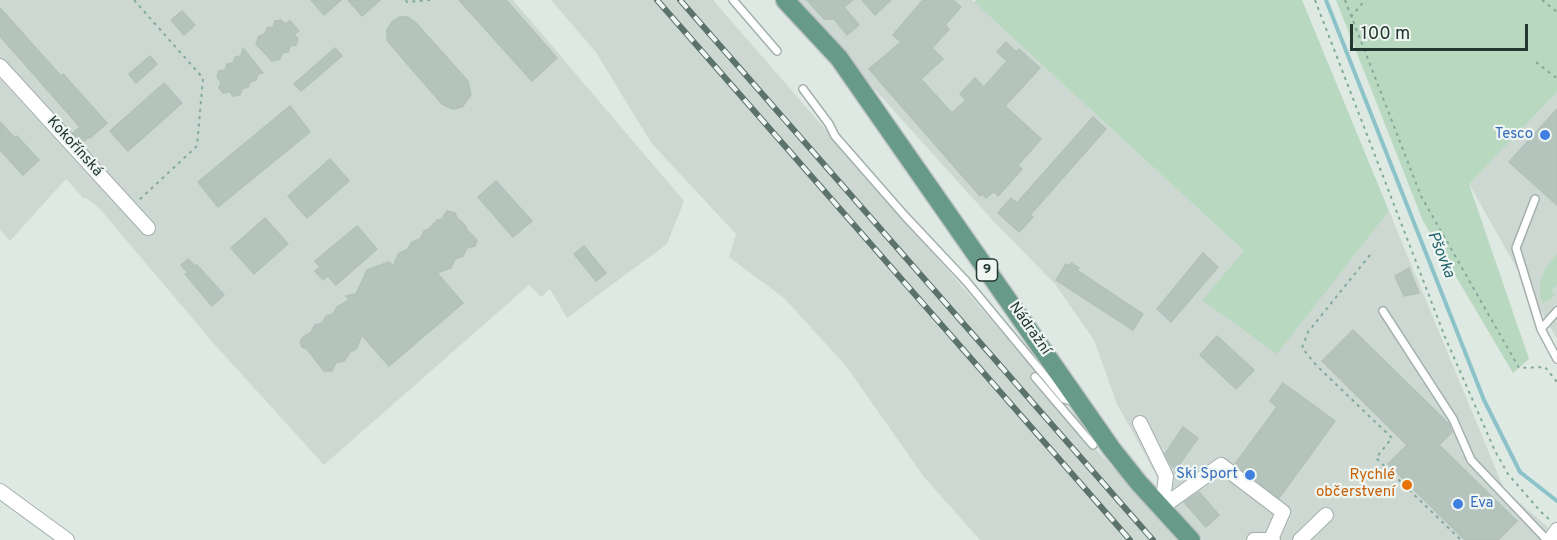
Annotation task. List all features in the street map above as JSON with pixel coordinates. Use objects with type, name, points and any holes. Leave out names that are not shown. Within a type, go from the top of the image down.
[{"type":"main road","name":"Nádražní","points":[[785,0],[839,58],[1075,411],[1111,448],[1138,482],[1191,540]]},
{"type":"street","name":"Kokořínská","points":[[0,66],[148,228]]},
{"type":"street","points":[[1140,423],[1166,476],[1162,507]]},
{"type":"street","points":[[1162,507],[1221,465],[1284,512],[1272,540],[1254,540]]},
{"type":"street","points":[[0,491],[67,540]]},
{"type":"street","points":[[1300,540],[1326,515]]},
{"type":"lane","points":[[733,0],[777,51]]},
{"type":"lane","points":[[803,89],[829,124],[834,136],[966,281],[1075,411],[1093,445]]},
{"type":"lane","points":[[1535,199],[1516,248],[1540,329],[1557,359]]},
{"type":"lane","points":[[1383,311],[1453,419],[1471,459],[1552,535]]},
{"type":"lane","points":[[1540,329],[1557,311]]},
{"type":"lane","points":[[1035,377],[1075,411]]},
{"type":"path","points":[[130,209],[197,146],[203,78],[134,0]]},
{"type":"path","points":[[406,0],[407,2],[430,0]]},
{"type":"path","points":[[1314,0],[1445,337],[1495,451],[1508,474],[1541,512],[1552,535]]},
{"type":"path","points":[[1345,0],[1420,196],[1519,368],[1545,367],[1557,382]]},
{"type":"path","points":[[1350,17],[1365,0]]},
{"type":"path","points":[[1542,0],[1557,12]]},
{"type":"path","points":[[1536,62],[1555,77],[1557,75]]},
{"type":"path","points":[[1370,255],[1308,332],[1302,348],[1317,366],[1392,438],[1376,458],[1461,540]]},
{"type":"shaded area","points":[[0,0],[513,0],[684,201],[667,244],[567,318],[550,289],[541,297],[529,285],[324,465],[215,345],[99,208],[83,198],[66,179],[10,241],[0,230]]},
{"type":"shaded area","points":[[551,0],[713,0],[1038,374],[1031,380],[1178,540],[980,540],[924,477],[846,366],[784,298],[729,257],[736,234],[652,144],[595,51]]},
{"type":"shaded area","points":[[794,0],[972,0],[1245,252],[1277,353],[1389,211],[1504,489],[1551,530],[1544,540],[1203,540],[1171,502],[1117,404],[1094,340],[1055,284],[996,224]]},
{"type":"shaded area","points":[[1557,92],[1557,339],[1469,184]]},
{"type":"green space","points":[[976,0],[1302,0],[1389,211],[1277,354],[1202,300],[1244,251],[974,2]]},
{"type":"green space","points":[[1336,0],[1557,0],[1557,92],[1469,184],[1529,359],[1513,373],[1423,221]]},
{"type":"green space","points":[[1557,254],[1557,285],[1551,291],[1555,295],[1542,303],[1540,282],[1548,265]]},
{"type":"building","points":[[311,0],[341,0],[324,15]]},
{"type":"building","points":[[348,0],[380,0],[362,16]]},
{"type":"building","points":[[459,0],[506,0],[557,58],[532,81]]},
{"type":"building","points":[[807,0],[853,0],[844,7],[859,25],[847,35],[834,19],[824,19]]},
{"type":"building","points":[[862,0],[891,0],[875,15]]},
{"type":"building","points":[[923,0],[953,0],[961,7],[945,25],[949,29],[932,48],[943,59],[921,79],[952,113],[966,100],[960,94],[975,78],[984,87],[1007,61],[997,52],[1006,42],[1016,52],[1019,49],[1040,68],[1005,106],[1041,139],[1018,165],[1022,169],[998,196],[994,191],[986,198],[982,194],[980,196],[869,69],[901,42],[893,35]]},
{"type":"building","points":[[0,8],[107,123],[90,138],[82,143],[73,133],[80,127],[0,36]]},
{"type":"building","points":[[182,11],[195,25],[184,35],[171,20]]},
{"type":"building","points":[[400,17],[407,17],[415,22],[468,81],[471,95],[462,107],[453,109],[442,104],[387,40],[387,30],[392,22]]},
{"type":"building","points":[[281,20],[285,24],[290,21],[299,31],[294,34],[298,39],[296,45],[290,46],[288,52],[282,53],[280,59],[272,61],[256,44],[259,36],[265,34],[267,28],[273,27],[275,21]]},
{"type":"building","points":[[243,48],[263,73],[258,74],[256,80],[242,89],[240,95],[233,96],[230,92],[223,93],[219,88],[221,82],[217,77],[219,71],[225,70],[227,64],[233,63],[235,57],[241,56]]},
{"type":"building","points":[[335,48],[342,56],[301,91],[294,84]]},
{"type":"building","points":[[150,56],[157,64],[136,83],[129,74]]},
{"type":"building","points":[[164,83],[182,103],[128,151],[110,131]]},
{"type":"building","points":[[290,106],[310,132],[218,207],[198,182]]},
{"type":"building","name":"Tesco","points":[[1557,109],[1557,205],[1509,162]]},
{"type":"building","points":[[1093,117],[1106,129],[1030,215],[1033,217],[1019,232],[998,213],[1011,198],[1017,203]]},
{"type":"building","points":[[0,122],[15,138],[17,136],[39,160],[23,175],[0,150]]},
{"type":"building","points":[[330,159],[349,181],[307,218],[288,196]]},
{"type":"building","points":[[496,181],[532,221],[513,237],[478,197]]},
{"type":"building","points":[[447,211],[455,213],[477,240],[475,246],[467,248],[463,256],[455,259],[451,268],[437,273],[463,303],[389,366],[362,335],[356,349],[350,352],[344,361],[336,363],[332,371],[324,371],[307,349],[302,347],[300,342],[302,338],[311,332],[315,325],[322,323],[326,316],[333,314],[337,307],[349,300],[346,296],[356,294],[367,270],[389,262],[393,266],[399,253],[407,250],[412,242],[420,239],[424,231],[437,220],[442,219]]},
{"type":"building","points":[[265,218],[288,244],[254,274],[231,248]]},
{"type":"building","points":[[357,226],[377,249],[336,285],[328,276],[323,280],[315,271],[320,267],[315,261]]},
{"type":"building","points":[[584,246],[606,273],[596,281],[574,254]]},
{"type":"building","points":[[1203,253],[1218,267],[1171,322],[1157,309]]},
{"type":"building","points":[[188,259],[195,266],[197,265],[224,295],[212,306],[185,274],[188,273],[181,265]]},
{"type":"building","points":[[1071,263],[1079,268],[1077,270],[1143,314],[1133,330],[1056,280],[1066,264],[1069,266]]},
{"type":"building","points":[[1409,268],[1419,293],[1404,296],[1395,276]]},
{"type":"building","points":[[1353,330],[1449,424],[1452,432],[1439,445],[1517,521],[1498,540],[1465,540],[1388,464],[1407,445],[1322,361]]},
{"type":"building","points":[[1217,336],[1254,370],[1236,389],[1200,355]]},
{"type":"building","points":[[1283,383],[1335,421],[1279,498],[1235,464],[1277,407],[1270,401]]},
{"type":"building","points":[[1183,427],[1198,438],[1176,469],[1165,454]]},
{"type":"building","points":[[1199,492],[1219,515],[1206,527],[1184,502]]},
{"type":"waterway","name":"Pšovka","points":[[1326,0],[1484,400],[1520,472],[1557,501]]},
{"type":"railway","points":[[657,0],[1130,540]]},
{"type":"railway","points":[[680,0],[1153,540]]},
{"type":"place","name":"Tesco","points":[[1545,135]]},
{"type":"place","name":"Ski Sport","points":[[1250,475]]},
{"type":"place","name":"Rychlé občerstvení","points":[[1407,485]]},
{"type":"place","name":"Eva","points":[[1458,504]]}]
